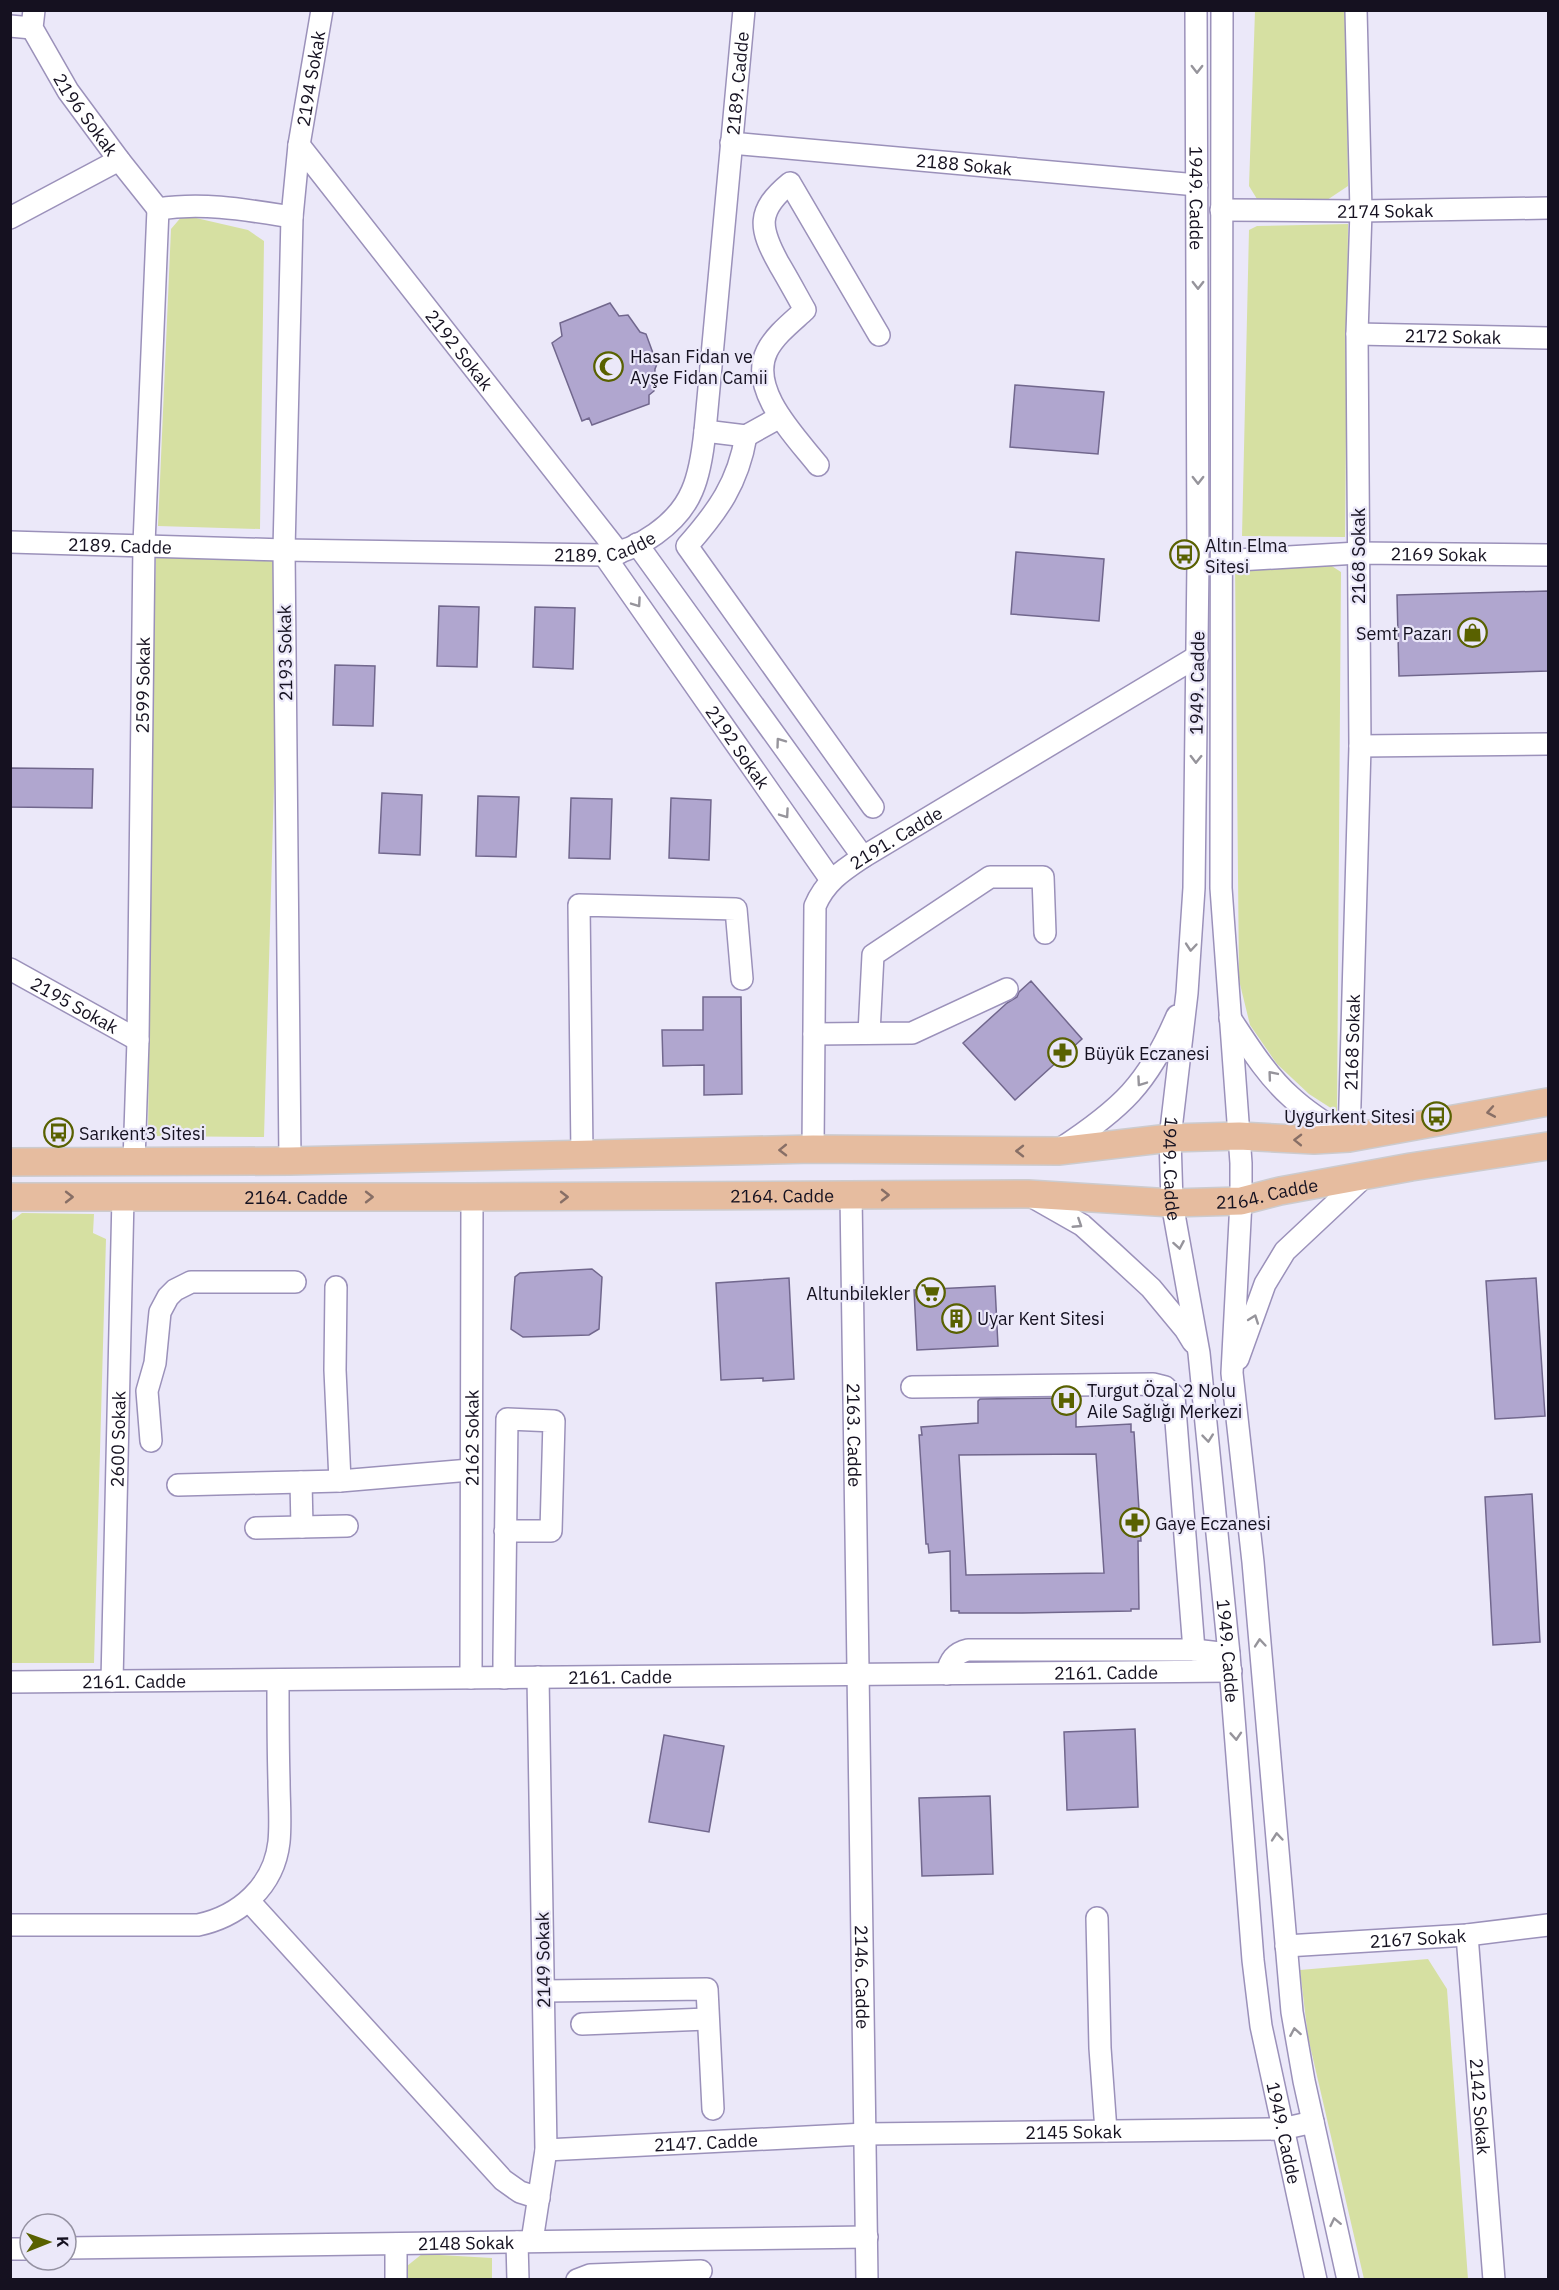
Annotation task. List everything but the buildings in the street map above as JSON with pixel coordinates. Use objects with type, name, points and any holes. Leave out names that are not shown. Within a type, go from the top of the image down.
[{"type":"main road","name":"2164. Cadde","points":[[10,1162],[290,1161],[813,1149],[1058,1151],[1170,1138],[1239,1136],[1286,1140],[1349,1138],[1548,1102]]},
{"type":"main road","name":"2164. Cadde","points":[[10,1197],[1028,1194],[1172,1203],[1241,1201],[1280,1191],[1548,1146]]},
{"type":"street","name":"2194 Sokak","points":[[299,145],[322,10]]},
{"type":"street","name":"2189. Cadde","points":[[10,542],[144,544],[284,550],[620,551],[673,520],[692,491],[705,431],[744,10]]},
{"type":"street","name":"1949. Cadde","points":[[1196,10],[1198,656],[1194,888],[1187,993],[1170,1138],[1172,1203],[1199,1353],[1230,1662],[1253,1960],[1261,2026],[1316,2280]]},
{"type":"street","name":"1949. Cadde","points":[[1222,10],[1221,888],[1239,1136],[1241,1201],[1232,1373],[1253,1562],[1292,2012],[1313,2122],[1348,2280]]},
{"type":"street","name":"2168 Sokak","points":[[1349,1138],[1360,746],[1357,334],[1361,211],[1356,10]]},
{"type":"street","points":[[10,26],[33,19]]},
{"type":"street","name":"2196 Sokak","points":[[33,19],[68,91],[158,209]]},
{"type":"street","name":"2188 Sokak","points":[[732,143],[1197,185]]},
{"type":"street","name":"2193 Sokak","points":[[290,1161],[284,550],[292,217],[299,145]]},
{"type":"street","name":"2192 Sokak","points":[[299,145],[863,857]]},
{"type":"street","points":[[10,218],[119,160]]},
{"type":"street","points":[[818,465],[780,417],[763,385],[763,363],[772,343],[805,310],[768,244],[763,226],[767,207],[772,199],[790,183],[879,335]]},
{"type":"street","points":[[158,209],[212,206],[292,217]]},
{"type":"street","name":"2174 Sokak","points":[[1221,210],[1361,211],[1548,208]]},
{"type":"street","name":"2599 Sokak","points":[[134,1162],[138,1040],[144,544],[158,209]]},
{"type":"street","name":"2172 Sokak","points":[[1357,334],[1548,338]]},
{"type":"street","points":[[705,431],[746,436],[780,417]]},
{"type":"street","points":[[746,436],[733,484],[716,512],[687,546],[873,807]]},
{"type":"street","name":"2192 Sokak","points":[[620,551],[831,880]]},
{"type":"street","name":"2169 Sokak","points":[[1221,561],[1358,554],[1548,555]]},
{"type":"street","name":"2191. Cadde","points":[[813,1149],[815,906],[821,892],[831,880],[863,857],[1198,656]]},
{"type":"street","points":[[1360,746],[1548,744]]},
{"type":"street","points":[[869,1033],[873,955],[990,877],[1043,878],[1045,933]]},
{"type":"street","points":[[582,1154],[579,905],[736,909],[742,979]]},
{"type":"street","name":"2195 Sokak","points":[[10,969],[138,1040]]},
{"type":"street","points":[[814,1034],[912,1033],[1007,989]]},
{"type":"street","points":[[1058,1151],[1092,1128],[1135,1090],[1167,1041],[1187,993]]},
{"type":"street","points":[[1229,1017],[1248,1046],[1290,1096],[1349,1138]]},
{"type":"street","points":[[1232,1373],[1265,1284],[1285,1251],[1365,1176]]},
{"type":"street","points":[[1028,1194],[1082,1225],[1151,1288],[1185,1329],[1199,1353]]},
{"type":"street","name":"2163. Cadde","points":[[851,1195],[859,1674]]},
{"type":"street","name":"2600 Sokak","points":[[112,1681],[123,1197]]},
{"type":"street","name":"2162 Sokak","points":[[471,1197],[471,1678]]},
{"type":"street","points":[[151,1441],[147,1391],[155,1363],[160,1312],[168,1297],[175,1290],[191,1282],[295,1282]]},
{"type":"street","points":[[336,1287],[335,1370],[340,1481]]},
{"type":"street","points":[[912,1388],[1153,1384],[1165,1387],[1174,1396],[1194,1650]]},
{"type":"street","points":[[119,1391],[147,1391]]},
{"type":"street","points":[[1174,1396],[1203,1393]]},
{"type":"street","points":[[504,1678],[507,1419],[554,1421],[551,1531],[506,1531]]},
{"type":"street","points":[[178,1485],[340,1481],[470,1470]]},
{"type":"street","points":[[301,1482],[302,1527]]},
{"type":"street","points":[[256,1528],[347,1526]]},
{"type":"street","points":[[947,1674],[951,1660],[961,1652],[968,1650],[1194,1650],[1230,1662]]},
{"type":"street","name":"2161. Cadde","points":[[10,1682],[947,1674],[1230,1662]]},
{"type":"street","name":"2146. Cadde","points":[[859,1674],[867,2280]]},
{"type":"street","name":"2149 Sokak","points":[[518,2280],[525,2242],[539,2198],[546,2150],[538,1677]]},
{"type":"street","points":[[10,1925],[198,1925],[225,1917],[249,1901],[269,1874],[279,1841],[278,1680]]},
{"type":"street","points":[[249,1901],[503,2180],[520,2192],[539,2198]]},
{"type":"street","points":[[1097,1918],[1100,2048],[1106,2131]]},
{"type":"street","name":"2167 Sokak","points":[[1286,1946],[1467,1935],[1548,1925]]},
{"type":"street","name":"2142 Sokak","points":[[1467,1935],[1494,2280]]},
{"type":"street","points":[[544,1991],[707,1989],[713,2109]]},
{"type":"street","points":[[582,2024],[707,2019]]},
{"type":"street","name":"2145 Sokak","points":[[865,2134],[1282,2129],[1313,2122]]},
{"type":"street","name":"2147. Cadde","points":[[546,2150],[865,2134]]},
{"type":"street","name":"2148 Sokak","points":[[78,2248],[867,2236]]},
{"type":"street","points":[[396,2244],[396,2280]]},
{"type":"street","points":[[577,2280],[590,2276],[701,2271]]},
{"type":"green space","points":[[1255,11],[1346,11],[1348,186],[1327,200],[1257,199],[1249,186]]},
{"type":"green space","points":[[183,215],[248,230],[264,241],[260,529],[158,526],[171,229]]},
{"type":"green space","points":[[1348,224],[1345,537],[1242,536],[1249,230],[1257,226]]},
{"type":"green space","points":[[156,556],[275,560],[280,576],[264,1137],[148,1136]]},
{"type":"green space","points":[[1324,561],[1341,572],[1337,1112],[1309,1094],[1277,1064],[1250,1025],[1239,980],[1235,563]]},
{"type":"green space","points":[[22,1213],[94,1214],[93,1233],[106,1239],[94,1663],[11,1663],[10,1222]]},
{"type":"green space","points":[[1428,1959],[1447,1989],[1468,2279],[1364,2279],[1308,2037],[1300,1970]]},
{"type":"green space","points":[[422,2254],[492,2258],[492,2279],[402,2279],[402,2270]]},
{"type":"place","name":"Hasan Fidan ve Ayşe Fidan Camii","points":[[609,366]]},
{"type":"place","name":"Altın Elma Sitesi","points":[[1184,555]]},
{"type":"place","name":"Semt Pazarı","points":[[1473,633]]},
{"type":"place","name":"Büyük Eczanesi","points":[[1063,1053]]},
{"type":"place","name":"Uygurkent Sitesi","points":[[1436,1116]]},
{"type":"place","name":"Sarıkent3 Sitesi","points":[[58,1133]]},
{"type":"place","name":"Altunbilekler","points":[[931,1293]]},
{"type":"place","name":"Uyar Kent Sitesi","points":[[956,1318]]},
{"type":"place","name":"Turgut Özal 2 Nolu Aile Sağlığı Merkezi","points":[[1066,1400]]},
{"type":"place","name":"Gaye Eczanesi","points":[[1134,1523]]}]
